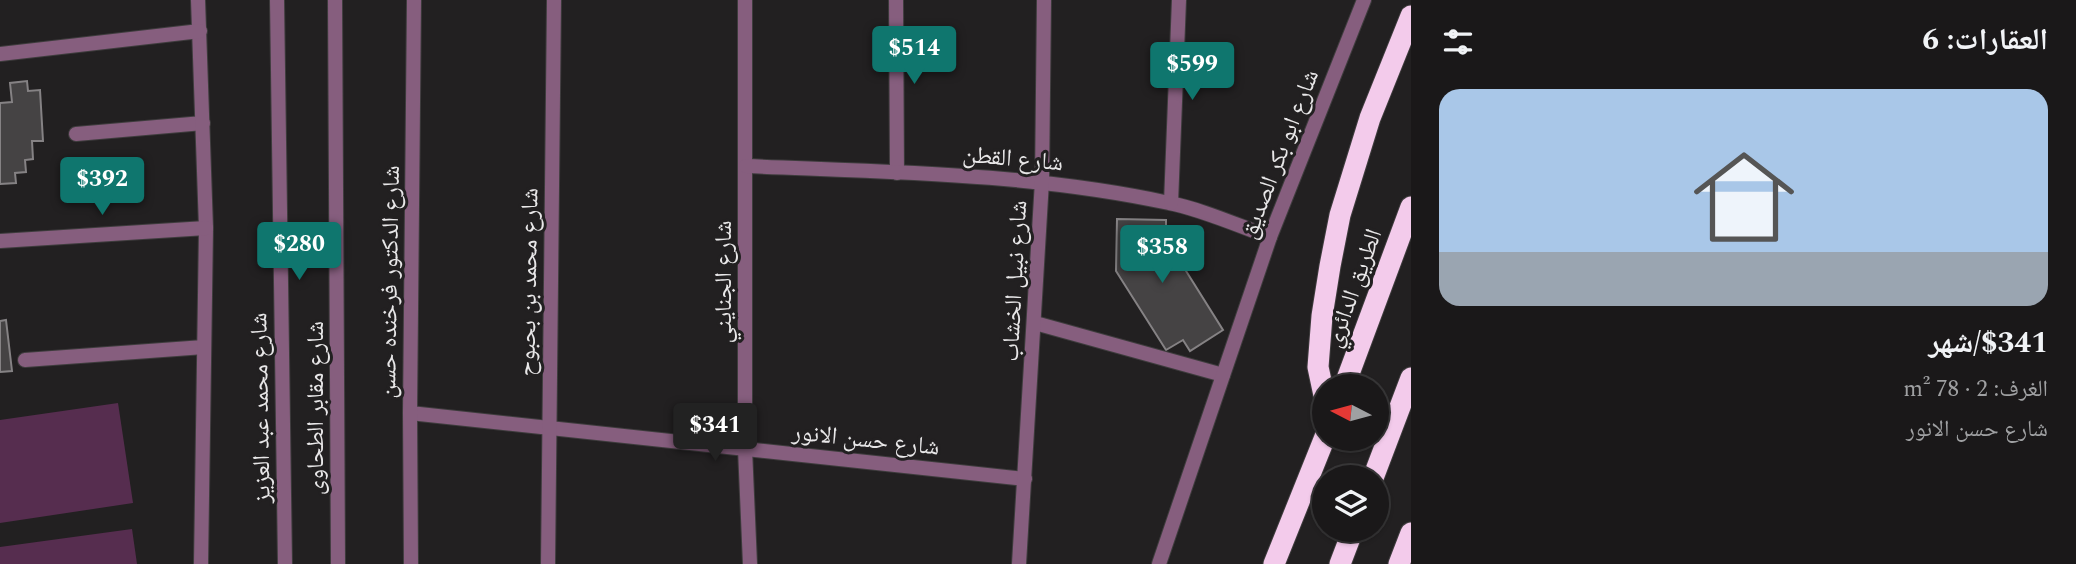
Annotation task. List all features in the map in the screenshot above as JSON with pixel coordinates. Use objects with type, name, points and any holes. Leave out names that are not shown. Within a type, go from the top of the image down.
[{"type":"highway","points":[[1319,374],[1322,316],[1340,215],[1370,118],[1411,16]]},
{"type":"highway","name":"الطريق الدائري","points":[[1349,374],[1411,207]]},
{"type":"highway","points":[[1378,465],[1411,378]]},
{"type":"highway","points":[[1274,564],[1319,452]]},
{"type":"highway","points":[[1399,564],[1411,533]]},
{"type":"highway","points":[[1340,564],[1348,542]]},
{"type":"street","points":[[198,0],[206,228],[201,564]]},
{"type":"street","name":"شارع محمد عبد العزيز","points":[[277,0],[285,564]]},
{"type":"street","name":"شارع مقابر الطحاوى","points":[[335,0],[338,564]]},
{"type":"street","name":"شارع الدكتور فرخنده حسن","points":[[411,564],[414,0]]},
{"type":"street","name":"شارع محمد بن بحبوح","points":[[548,564],[554,0]]},
{"type":"street","name":"شارع الجنايني","points":[[745,0],[746,449],[750,564]]},
{"type":"street","points":[[896,0],[897,173]]},
{"type":"street","name":"شارع نبيل الخشاب","points":[[1019,564],[1042,181],[1044,0]]},
{"type":"street","points":[[1171,203],[1178,0]]},
{"type":"street","name":"شارع ابو بكر الصديق","points":[[1159,564],[1270,237],[1364,0]]},
{"type":"street","points":[[0,54],[200,32]]},
{"type":"street","points":[[76,134],[202,123]]},
{"type":"street","name":"شارع القطن","points":[[746,166],[1042,181],[1171,203],[1270,237]]},
{"type":"street","points":[[0,242],[206,228]]},
{"type":"street","points":[[1035,323],[1223,374]]},
{"type":"street","points":[[25,360],[204,347]]},
{"type":"street","name":"شارع حسن الانور","points":[[410,413],[1025,478]]},
{"type":"shaded area","points":[[118,403],[133,503],[0,523],[0,420]]},
{"type":"shaded area","points":[[132,529],[137,564],[0,564],[0,547]]},
{"type":"building","points":[[27,81],[28,91],[40,90],[43,141],[32,141],[33,159],[25,160],[26,172],[15,173],[16,183],[0,184],[0,103],[12,102],[10,83]]},
{"type":"building","points":[[1117,219],[1166,220],[1166,239],[1223,330],[1190,351],[1183,340],[1166,350],[1116,271]]},
{"type":"building","points":[[6,320],[12,371],[0,372],[0,321]]}]
